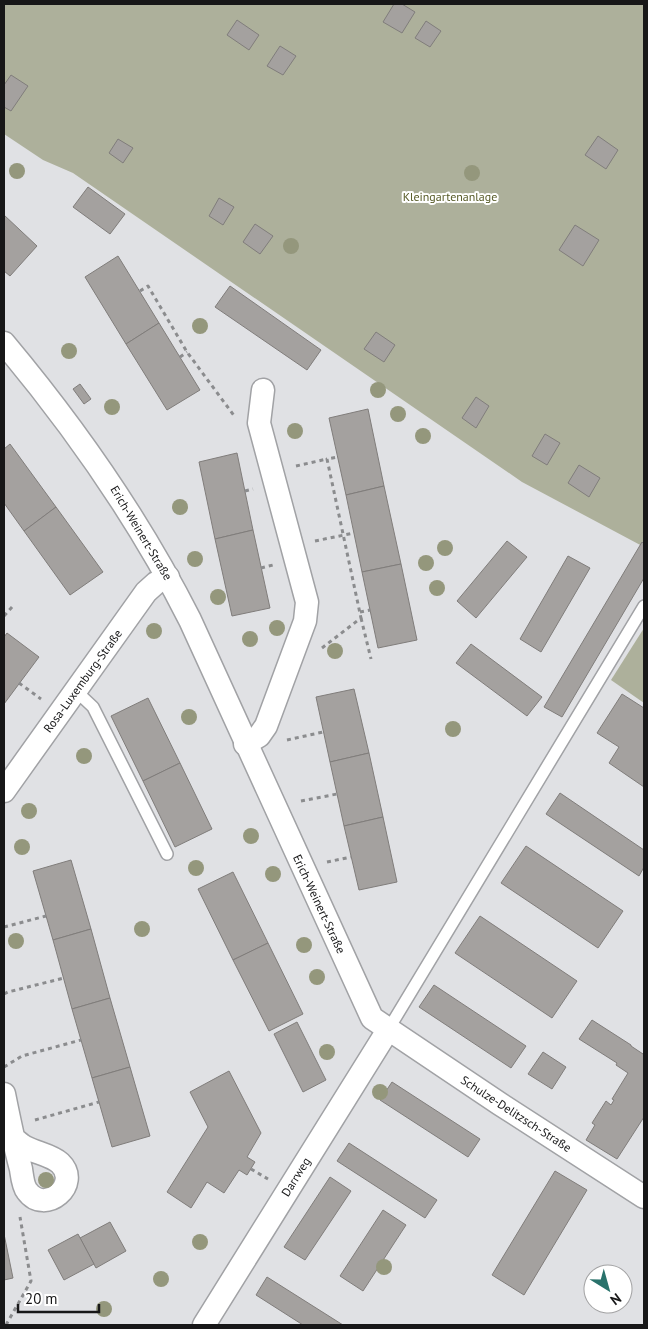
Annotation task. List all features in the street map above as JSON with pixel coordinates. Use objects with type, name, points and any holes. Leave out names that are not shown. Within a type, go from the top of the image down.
[{"type":"street","name":"Erich-Weinert-Straße","points":[[4,343],[56,407],[95,460],[134,519],[168,577],[190,620],[372,1018],[388,1030]]},
{"type":"street","points":[[246,744],[265,730],[305,621],[307,602],[259,423],[263,390]]},
{"type":"street","name":"Rosa-Luxemburg-Straße","points":[[4,791],[146,592],[156,583],[168,577]]},
{"type":"street","name":"Schulze-Delitzsch-Straße","points":[[388,1030],[644,1197]]},
{"type":"street","name":"Darrweg","points":[[204,1325],[388,1030]]},
{"type":"street","points":[[4,1094],[12,1133],[26,1190],[33,1197],[41,1201],[50,1200],[58,1196],[64,1190],[67,1180],[66,1171],[60,1163],[25,1147],[12,1133]]},
{"type":"lane","points":[[388,1030],[644,606]]},
{"type":"lane","points":[[76,691],[93,707],[167,854]]},
{"type":"path","points":[[140,291],[148,286],[187,352],[236,419]]},
{"type":"path","points":[[180,357],[187,352]]},
{"type":"path","points":[[272,471],[338,457]]},
{"type":"path","points":[[327,459],[371,659]]},
{"type":"path","points":[[292,546],[354,533]]},
{"type":"path","points":[[4,616],[13,606]]},
{"type":"path","points":[[360,612],[370,610]]},
{"type":"path","points":[[320,650],[361,618]]},
{"type":"path","points":[[20,683],[47,704]]},
{"type":"path","points":[[280,741],[323,732]]},
{"type":"path","points":[[299,802],[337,794]]},
{"type":"path","points":[[326,863],[351,857]]},
{"type":"path","points":[[4,927],[46,916]]},
{"type":"path","points":[[4,994],[64,978]]},
{"type":"path","points":[[4,1067],[22,1056],[82,1040]]},
{"type":"path","points":[[12,1133],[99,1102]]},
{"type":"path","points":[[6,1325],[31,1281],[20,1217],[26,1190]]},
{"type":"green space","name":"Kleingartenanlage","points":[[4,4],[644,4],[644,547],[522,482],[73,173],[43,160],[4,134]]},
{"type":"green space","points":[[644,628],[644,703],[611,680]]},
{"type":"building","points":[[394,4],[402,4],[415,12],[402,33],[383,22]]},
{"type":"building","points":[[237,20],[259,35],[249,50],[227,35]]},
{"type":"building","points":[[426,21],[441,31],[430,47],[415,38]]},
{"type":"building","points":[[280,46],[296,56],[283,75],[267,66]]},
{"type":"building","points":[[11,75],[28,86],[11,111],[4,107],[4,85]]},
{"type":"building","points":[[598,136],[618,150],[606,169],[585,155]]},
{"type":"building","points":[[118,139],[133,148],[123,163],[109,153]]},
{"type":"building","points":[[88,187],[125,214],[110,234],[73,207]]},
{"type":"building","points":[[219,198],[234,207],[223,225],[209,216]]},
{"type":"building","points":[[4,215],[37,246],[10,276],[4,271]]},
{"type":"building","points":[[255,224],[273,236],[260,254],[243,242]]},
{"type":"building","points":[[575,225],[599,240],[583,266],[559,250]]},
{"type":"building","points":[[118,256],[159,323],[126,344],[85,277]]},
{"type":"building","points":[[230,286],[321,350],[307,370],[215,307]]},
{"type":"building","points":[[159,323],[200,390],[167,410],[126,344]]},
{"type":"building","points":[[376,332],[395,345],[384,362],[364,349]]},
{"type":"building","points":[[80,384],[91,399],[84,404],[73,389]]},
{"type":"building","points":[[476,397],[489,406],[476,428],[462,418]]},
{"type":"building","points":[[368,409],[384,486],[346,495],[329,418]]},
{"type":"building","points":[[545,434],[560,443],[547,465],[532,456]]},
{"type":"building","points":[[10,444],[56,507],[24,531],[4,503],[4,449]]},
{"type":"building","points":[[237,453],[253,530],[215,539],[199,462]]},
{"type":"building","points":[[579,465],[600,478],[589,497],[568,483]]},
{"type":"building","points":[[384,486],[401,564],[362,572],[346,495]]},
{"type":"building","points":[[56,507],[103,572],[70,595],[24,531]]},
{"type":"building","points":[[253,530],[270,608],[232,616],[215,539]]},
{"type":"building","points":[[507,541],[527,557],[476,618],[457,601]]},
{"type":"building","points":[[642,542],[644,544],[644,578],[562,717],[544,707]]},
{"type":"building","points":[[568,556],[590,568],[541,652],[520,639]]},
{"type":"building","points":[[401,564],[417,640],[378,648],[362,572]]},
{"type":"building","points":[[7,633],[39,657],[4,704],[4,637]]},
{"type":"building","points":[[471,644],[542,697],[527,716],[456,663]]},
{"type":"building","points":[[354,689],[369,753],[330,762],[316,697]]},
{"type":"building","points":[[622,694],[644,708],[644,787],[609,763],[619,747],[597,733]]},
{"type":"building","points":[[148,698],[180,763],[143,781],[111,716]]},
{"type":"building","points":[[369,753],[383,817],[344,826],[330,762]]},
{"type":"building","points":[[180,763],[212,829],[175,847],[143,781]]},
{"type":"building","points":[[560,793],[644,850],[644,867],[639,876],[546,814]]},
{"type":"building","points":[[383,817],[397,882],[359,890],[344,826]]},
{"type":"building","points":[[526,846],[623,911],[598,948],[501,883]]},
{"type":"building","points":[[71,860],[91,929],[53,940],[33,871]]},
{"type":"building","points":[[233,872],[268,943],[233,960],[198,889]]},
{"type":"building","points":[[480,916],[577,981],[552,1018],[455,953]]},
{"type":"building","points":[[91,929],[110,998],[72,1009],[53,940]]},
{"type":"building","points":[[268,943],[303,1014],[269,1031],[233,960]]},
{"type":"building","points":[[434,985],[526,1046],[511,1068],[419,1007]]},
{"type":"building","points":[[110,998],[130,1067],[92,1078],[72,1009]]},
{"type":"building","points":[[592,1020],[643,1054],[644,1052],[644,1117],[617,1159],[586,1140],[595,1125],[592,1123],[606,1101],[611,1105],[614,1100],[612,1099],[628,1073],[616,1065],[617,1063],[579,1039]]},
{"type":"building","points":[[297,1022],[326,1080],[303,1092],[274,1034]]},
{"type":"building","points":[[543,1052],[566,1067],[552,1089],[528,1074]]},
{"type":"building","points":[[130,1067],[150,1136],[112,1147],[92,1078]]},
{"type":"building","points":[[229,1071],[261,1133],[247,1157],[255,1162],[247,1175],[239,1170],[224,1193],[207,1182],[191,1208],[167,1192],[208,1127],[190,1092]]},
{"type":"building","points":[[392,1082],[480,1139],[468,1157],[380,1100]]},
{"type":"building","points":[[349,1143],[437,1200],[425,1218],[337,1161]]},
{"type":"building","points":[[555,1171],[587,1190],[524,1295],[492,1275]]},
{"type":"building","points":[[330,1177],[351,1191],[305,1260],[284,1247]]},
{"type":"building","points":[[383,1210],[406,1225],[363,1291],[340,1276]]},
{"type":"building","points":[[110,1222],[126,1251],[96,1268],[80,1238]]},
{"type":"building","points":[[4,1234],[13,1278],[4,1280]]},
{"type":"building","points":[[78,1234],[94,1264],[64,1280],[48,1250]]},
{"type":"building","points":[[267,1277],[343,1325],[303,1325],[256,1295]]}]
